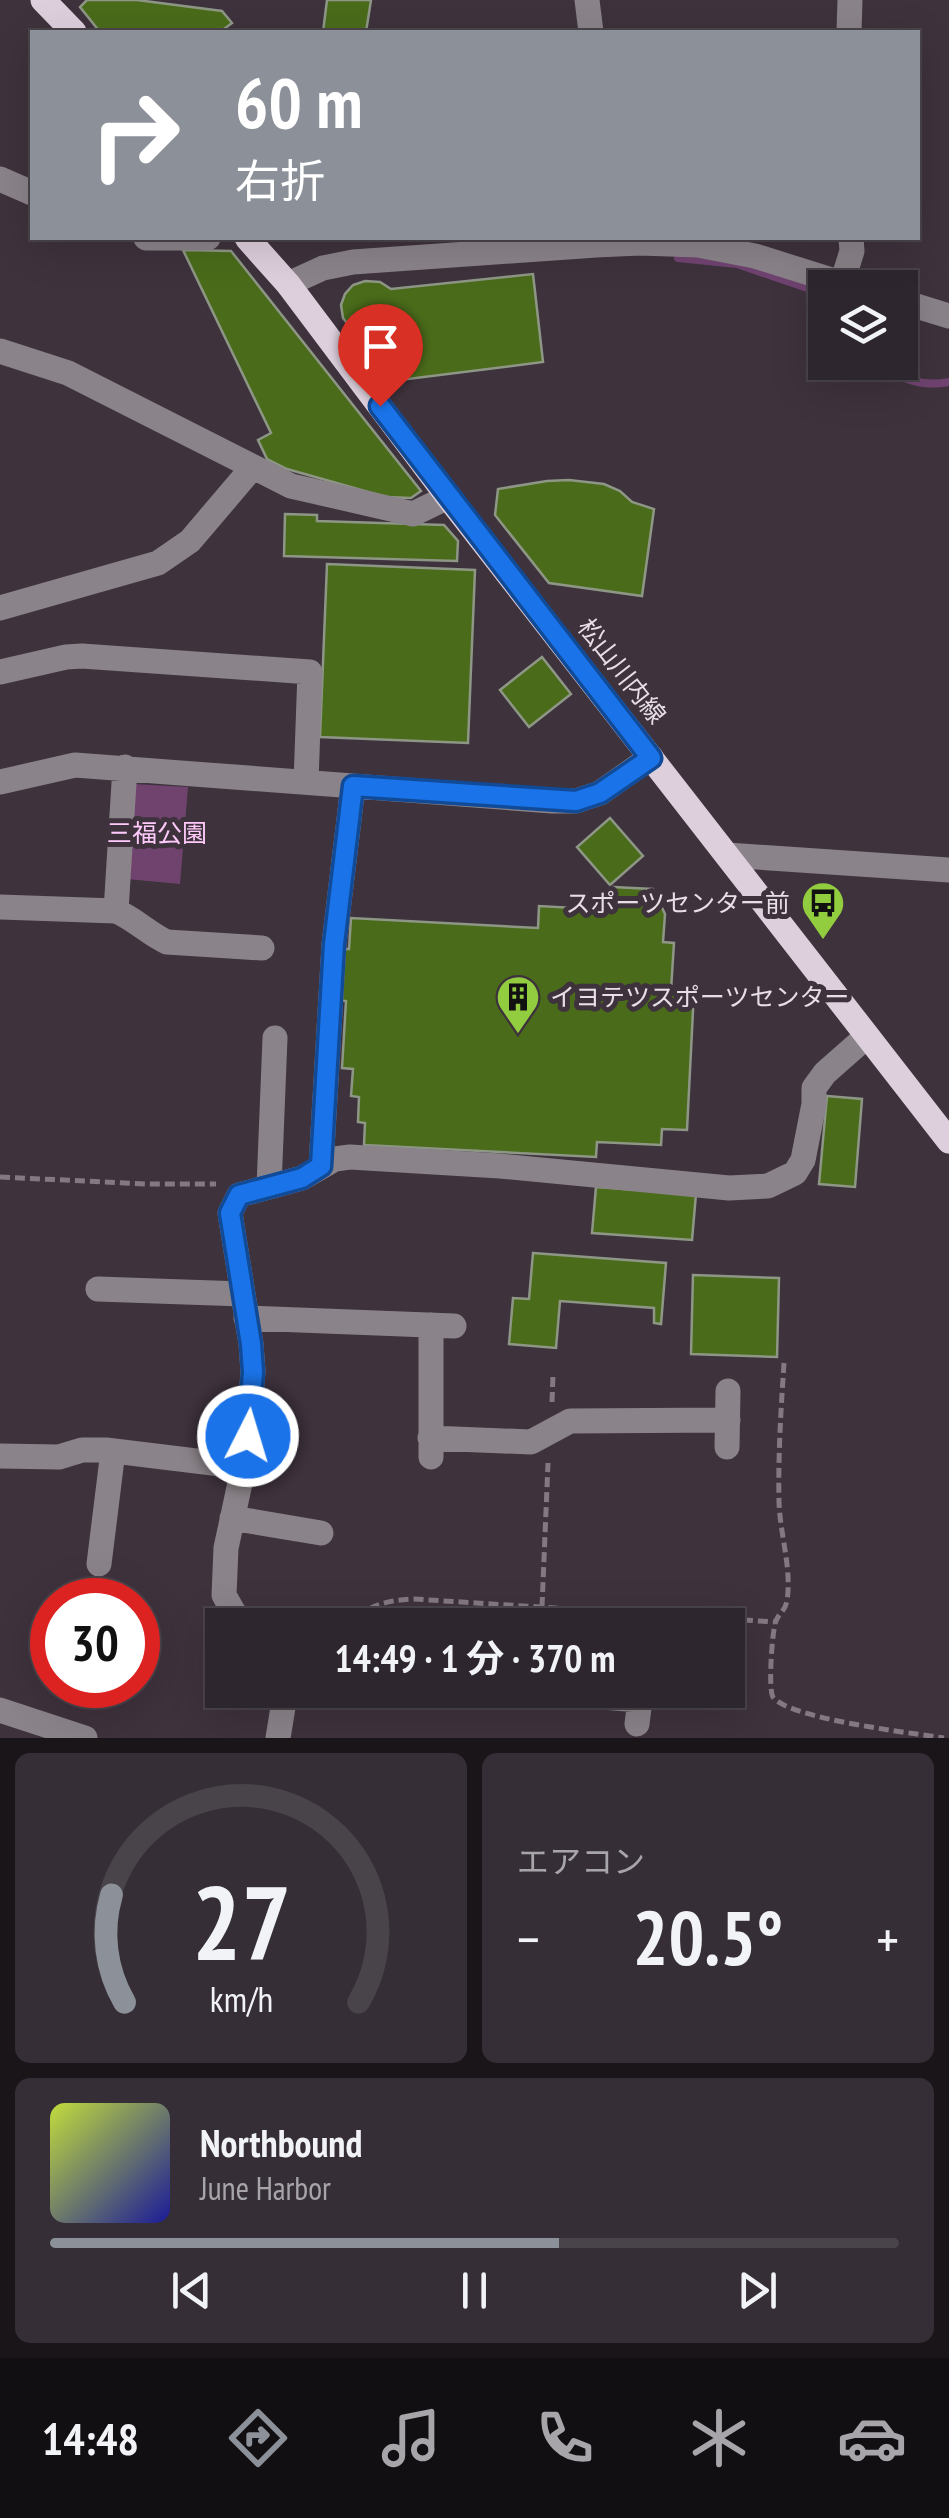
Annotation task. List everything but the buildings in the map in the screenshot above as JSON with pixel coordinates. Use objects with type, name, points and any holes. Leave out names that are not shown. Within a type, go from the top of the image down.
[{"type":"main road","points":[[44,0],[72,30]]},
{"type":"main road","name":"松山川内線","points":[[249,240],[288,284],[448,497],[949,1141]]},
{"type":"street","points":[[587,0],[590,30]]},
{"type":"street","points":[[849,30],[850,0]]},
{"type":"street","points":[[0,180],[30,192]]},
{"type":"street","points":[[851,270],[852,240]]},
{"type":"street","points":[[288,284],[323,268],[353,262],[596,241],[698,245],[808,272]]},
{"type":"street","points":[[918,307],[949,316]]},
{"type":"street","points":[[0,351],[68,373],[291,486],[413,514],[448,497]]},
{"type":"street","points":[[0,608],[158,562],[190,541],[252,468]]},
{"type":"street","points":[[0,672],[82,656],[310,672],[306,782]]},
{"type":"street","points":[[0,782],[75,765],[576,801],[600,793],[651,758]]},
{"type":"street","points":[[116,910],[125,767]]},
{"type":"street","points":[[321,1166],[334,944],[353,786]]},
{"type":"street","points":[[727,855],[949,870]]},
{"type":"street","points":[[0,907],[116,910],[168,942],[262,948]]},
{"type":"street","points":[[232,1608],[224,1595],[226,1548],[240,1483],[237,1466],[248,1436],[253,1372],[230,1213],[239,1195],[302,1178],[335,1159],[350,1157],[500,1166],[729,1188],[768,1186],[795,1173],[804,1160],[814,1088],[825,1072],[867,1036]]},
{"type":"street","points":[[270,1187],[274,1038]]},
{"type":"street","points":[[98,1289],[442,1325],[430,1447],[531,1442],[570,1421],[728,1420]]},
{"type":"street","points":[[727,1447],[728,1391]]},
{"type":"street","points":[[0,1456],[59,1457],[82,1450],[114,1451],[237,1466]]},
{"type":"street","points":[[99,1564],[114,1451]]},
{"type":"street","points":[[232,1518],[321,1533]]},
{"type":"street","points":[[278,1738],[282,1708]]},
{"type":"street","points":[[636,1724],[639,1708]]},
{"type":"street","points":[[0,1710],[77,1737]]},
{"type":"path","points":[[0,1177],[231,1184],[239,1195]]},
{"type":"path","points":[[784,1363],[778,1452],[788,1592],[786,1607],[775,1622],[770,1686],[774,1697],[788,1708],[812,1716],[944,1738]]},
{"type":"path","points":[[542,1607],[553,1375]]},
{"type":"path","points":[[371,1608],[389,1600],[414,1599],[775,1622]]},
{"type":"green space","name":"三福公園","points":[[133,784],[188,787],[180,884],[127,879]]},
{"type":"waterway","points":[[678,258],[737,264],[808,288]]},
{"type":"waterway","points":[[910,380],[929,384],[949,382]]},
{"type":"place","name":"スポーツセンター前","points":[[823,941]]},
{"type":"place","name":"イヨテツスポーツセンター","points":[[518,1035]]},
{"type":"route","points":[[248,1436],[251,1344],[230,1213],[239,1195],[302,1178],[321,1166],[334,944],[353,786],[576,801],[600,793],[651,758],[380,406]]}]
